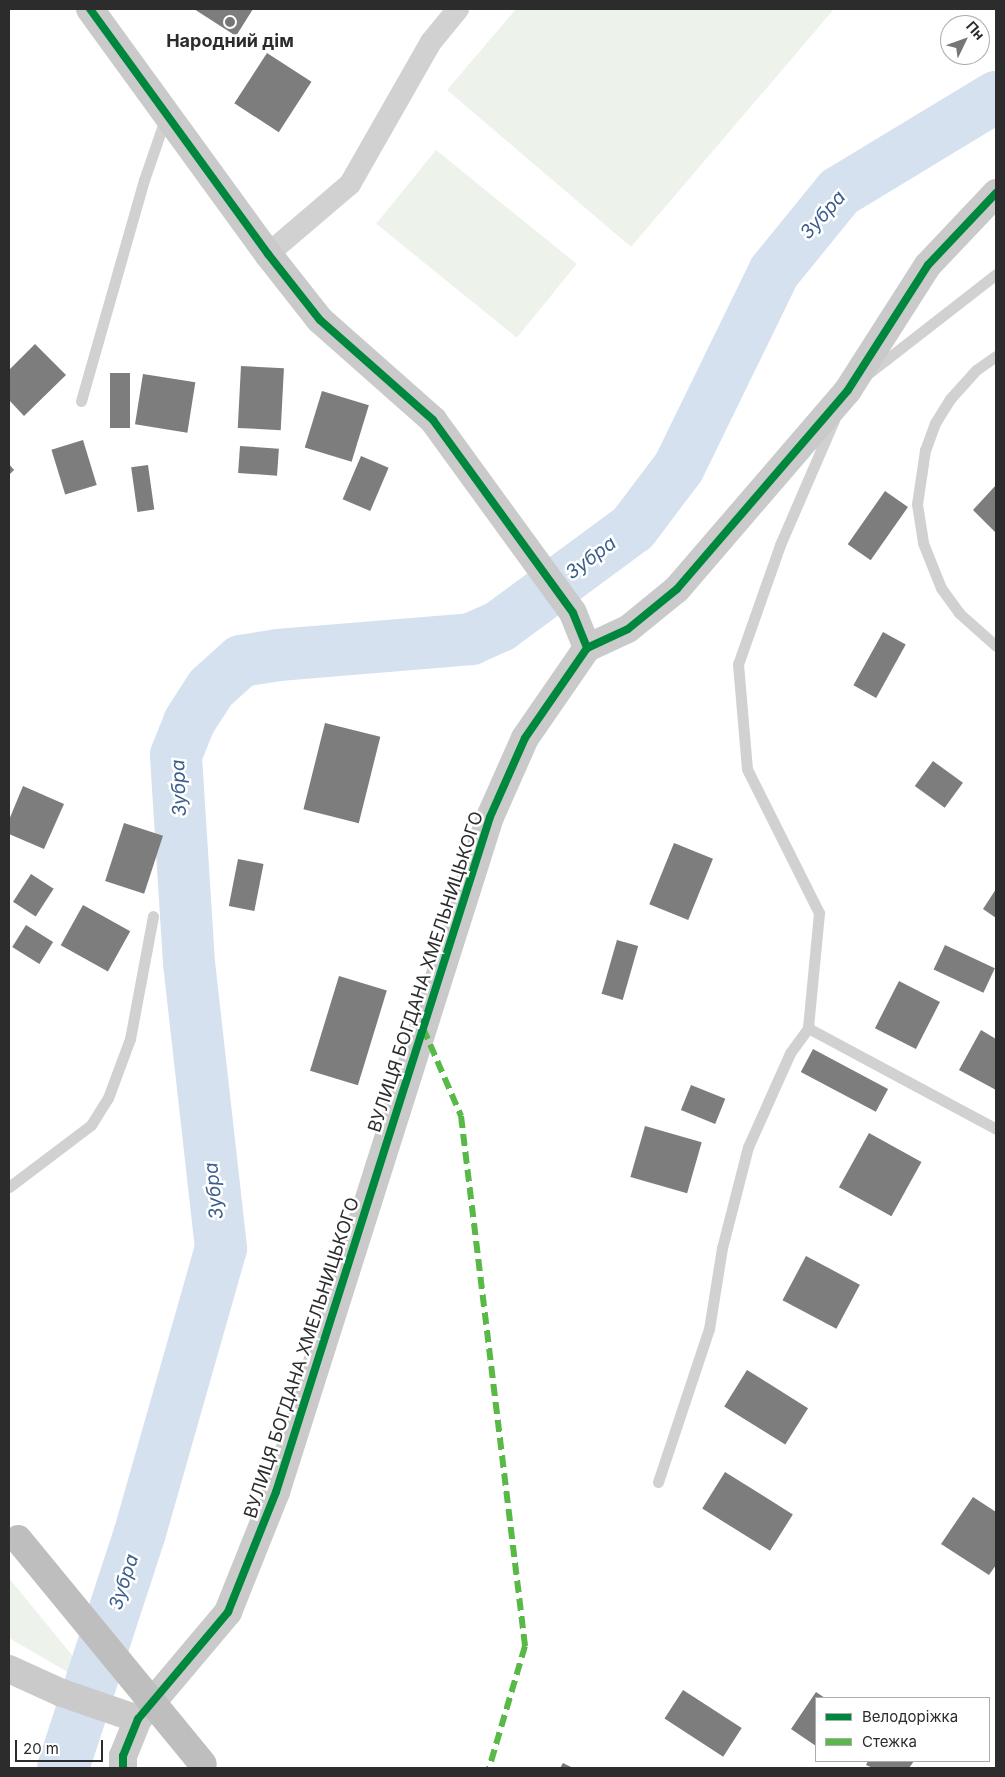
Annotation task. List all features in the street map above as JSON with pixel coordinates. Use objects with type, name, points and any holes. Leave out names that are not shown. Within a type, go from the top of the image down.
[{"type":"highway","points":[[18,1540],[204,1764]]},
{"type":"street","points":[[90,9],[268,254],[320,320],[434,420],[538,567],[573,613],[587,648],[628,629],[677,590],[848,390],[928,265],[996,193]]},
{"type":"street","points":[[268,254],[350,184],[431,42],[458,9]]},
{"type":"street","name":"ВУЛИЦЯ БОГДАНА ХМЕЛЬНИЦЬКОГО","points":[[123,1768],[126,1714],[228,1612],[276,1492],[490,817],[525,738],[587,648]]},
{"type":"street","points":[[9,1668],[62,1694],[126,1714]]},
{"type":"lane","points":[[81,401],[144,180],[166,114]]},
{"type":"lane","points":[[658,1482],[709,1329],[722,1248],[748,1147],[790,1053],[808,1028],[819,913],[747,769],[738,664],[780,545],[848,390],[996,274]]},
{"type":"lane","points":[[996,356],[976,370],[950,399],[935,424],[925,450],[917,504],[923,543],[940,588],[959,614],[996,646]]},
{"type":"lane","points":[[9,1187],[91,1125],[108,1098],[130,1039],[153,916]]},
{"type":"lane","points":[[808,1028],[996,1129]]},
{"type":"shaded area","points":[[516,9],[834,9],[631,247],[447,90]]},
{"type":"shaded area","points":[[436,150],[577,264],[517,338],[376,224]]},
{"type":"shaded area","points":[[9,1578],[102,1692],[9,1638]]},
{"type":"building","name":"Народний дім","points":[[194,9],[253,9],[236,36]]},
{"type":"building","points":[[267,53],[311,82],[279,132],[234,103]]},
{"type":"building","points":[[35,344],[66,375],[24,416],[9,400],[9,370]]},
{"type":"building","points":[[241,366],[284,368],[281,430],[238,428]]},
{"type":"building","points":[[110,373],[130,373],[130,428],[110,428]]},
{"type":"building","points":[[143,374],[195,382],[187,433],[135,424]]},
{"type":"building","points":[[322,391],[369,405],[352,462],[305,447]]},
{"type":"building","points":[[83,440],[97,485],[65,495],[51,450]]},
{"type":"building","points":[[240,446],[279,449],[277,476],[238,473]]},
{"type":"building","points":[[361,456],[389,468],[370,511],[343,499]]},
{"type":"building","points":[[9,464],[14,470],[9,475]]},
{"type":"building","points":[[148,465],[154,510],[137,512],[131,467]]},
{"type":"building","points":[[996,485],[996,533],[973,510]]},
{"type":"building","points":[[885,491],[908,507],[871,560],[848,544]]},
{"type":"building","points":[[883,632],[906,645],[876,698],[853,685]]},
{"type":"building","points":[[325,723],[380,737],[359,823],[303,809]]},
{"type":"building","points":[[933,761],[963,783],[945,808],[915,786]]},
{"type":"building","points":[[23,786],[64,804],[44,849],[9,834],[9,820]]},
{"type":"building","points":[[124,823],[163,836],[144,894],[105,881]]},
{"type":"building","points":[[674,843],[713,859],[688,920],[649,904]]},
{"type":"building","points":[[238,859],[264,864],[254,911],[229,906]]},
{"type":"building","points":[[31,874],[54,889],[36,916],[13,902]]},
{"type":"building","points":[[996,889],[996,918],[983,909]]},
{"type":"building","points":[[83,905],[130,931],[108,971],[61,945]]},
{"type":"building","points":[[26,925],[53,942],[39,964],[12,947]]},
{"type":"building","points":[[617,940],[638,946],[623,1000],[602,994]]},
{"type":"building","points":[[945,945],[995,968],[983,993],[934,969]]},
{"type":"building","points":[[339,976],[387,991],[358,1085],[310,1071]]},
{"type":"building","points":[[899,981],[940,1002],[916,1049],[875,1028]]},
{"type":"building","points":[[981,1030],[996,1039],[996,1090],[959,1070]]},
{"type":"building","points":[[813,1049],[888,1089],[876,1112],[801,1072]]},
{"type":"building","points":[[691,1085],[725,1099],[715,1124],[681,1110]]},
{"type":"building","points":[[645,1126],[702,1142],[687,1193],[630,1177]]},
{"type":"building","points":[[869,1133],[921,1162],[891,1216],[839,1187]]},
{"type":"building","points":[[806,1256],[860,1285],[836,1329],[783,1300]]},
{"type":"building","points":[[747,1370],[808,1408],[785,1445],[724,1406]]},
{"type":"building","points":[[725,1472],[793,1514],[770,1551],[702,1508]]},
{"type":"building","points":[[973,1497],[996,1512],[996,1565],[989,1575],[941,1544]]},
{"type":"building","points":[[683,1690],[742,1728],[723,1757],[664,1719]]},
{"type":"building","points":[[816,1692],[824,1697],[815,1697],[815,1745],[791,1729]]},
{"type":"building","points":[[868,1762],[913,1762],[909,1768],[873,1768],[866,1765]]},
{"type":"building","points":[[563,1763],[573,1768],[560,1768]]},
{"type":"waterway","name":"Зубра","points":[[63,1768],[139,1536],[221,1248],[189,963],[176,755],[189,722],[211,688],[241,661],[278,655],[471,639],[500,626],[633,528],[679,467],[774,272],[839,192],[996,97]]},
{"type":"marked path","points":[[423,1028],[461,1116],[525,1646],[489,1768]]},
{"type":"cycle path","points":[[90,9],[268,254],[320,320],[433,420],[573,613],[587,648]]},
{"type":"cycle path","points":[[123,1768],[123,1756],[138,1719],[228,1612],[276,1492],[490,817],[525,738],[587,648],[628,629],[677,589],[848,390],[928,265],[996,193]]},
{"type":"place","name":"Народний дім","points":[[230,22]]}]
